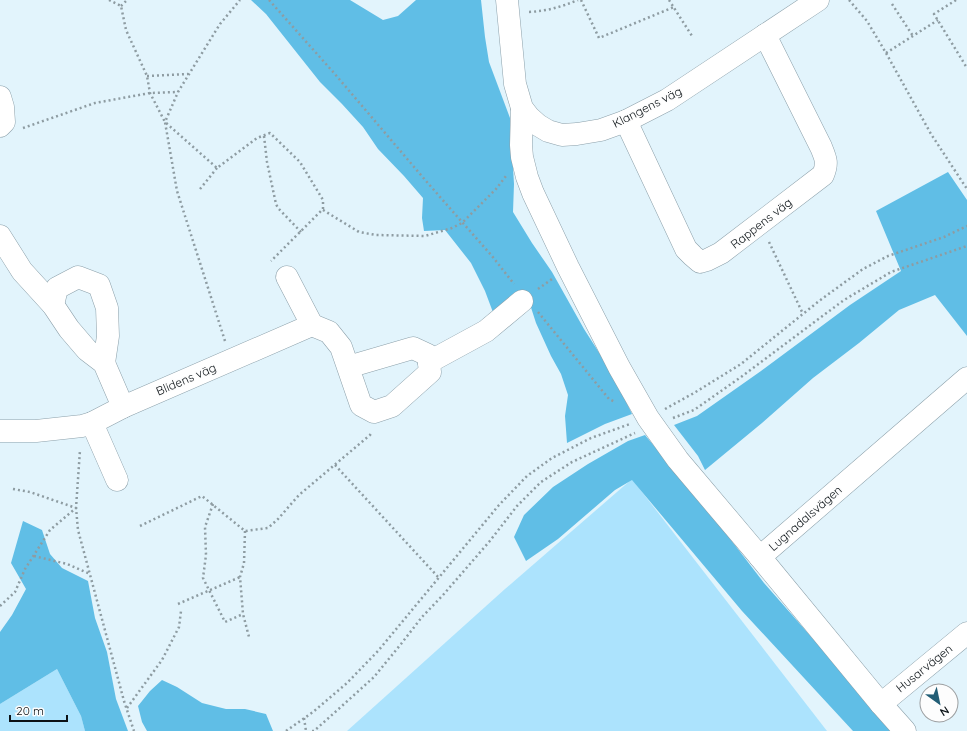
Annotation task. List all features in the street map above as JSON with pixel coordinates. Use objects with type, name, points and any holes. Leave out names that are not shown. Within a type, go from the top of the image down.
[{"type":"street","name":"Klangens väg","points":[[508,8],[515,84],[522,108],[538,125],[548,131],[562,135],[601,130],[626,121],[667,100],[818,0]]},
{"type":"street","name":"Rappens väg","points":[[626,121],[686,248],[700,262],[721,254],[822,174],[826,167],[826,159],[821,147],[766,35]]},
{"type":"street","points":[[0,97],[3,107],[4,122],[10,127]]},
{"type":"street","points":[[522,108],[521,145],[522,157],[527,177],[568,267],[618,367],[651,421],[678,460],[760,557]]},
{"type":"street","points":[[0,236],[22,271],[53,305],[69,329],[87,350],[104,363],[123,407]]},
{"type":"street","points":[[53,305],[57,288],[78,277],[99,284],[107,308],[108,336],[104,363]]},
{"type":"street","points":[[287,277],[312,325],[329,332],[341,347],[360,405],[374,412],[392,406],[430,372],[428,355],[413,348],[348,367]]},
{"type":"street","points":[[429,362],[486,331],[524,300]]},
{"type":"street","name":"Blidens väg","points":[[0,431],[36,431],[87,424],[312,325]]},
{"type":"street","name":"Lugnadalsvägen","points":[[905,731],[760,557],[967,378]]},
{"type":"street","points":[[87,424],[118,480]]},
{"type":"street","name":"Husarvägen","points":[[881,704],[967,632]]},
{"type":"path","points":[[109,0],[121,6]]},
{"type":"path","points":[[121,6],[127,0]]},
{"type":"path","points":[[165,122],[178,92],[188,74],[220,24],[240,0]]},
{"type":"path","points":[[268,0],[334,73],[492,256],[524,300],[609,399],[616,402]]},
{"type":"path","points":[[508,8],[524,13],[543,11],[561,7],[580,0],[598,38],[674,7]]},
{"type":"path","points":[[669,0],[692,36]]},
{"type":"path","points":[[849,0],[867,21],[931,134],[967,189]]},
{"type":"path","points":[[956,0],[934,14],[967,68]]},
{"type":"path","points":[[892,4],[913,36]]},
{"type":"path","points":[[121,6],[126,30],[147,76],[150,93],[165,122],[176,191],[231,360]]},
{"type":"path","points":[[886,53],[938,20]]},
{"type":"path","points":[[147,76],[188,74]]},
{"type":"path","points":[[10,127],[95,103],[150,93],[178,92]]},
{"type":"path","points":[[165,122],[217,168]]},
{"type":"path","points":[[200,189],[217,168],[257,138],[270,134],[300,162],[322,200],[323,210]]},
{"type":"path","points":[[264,136],[267,162],[276,204],[301,232]]},
{"type":"path","points":[[323,210],[359,232],[376,235],[425,236],[452,228],[462,223],[496,189],[522,157]]},
{"type":"path","points":[[271,261],[323,210]]},
{"type":"path","points":[[760,224],[804,314]]},
{"type":"path","points":[[312,731],[314,731],[374,677],[402,644],[422,617],[443,596],[489,542],[517,506],[541,482],[572,462],[651,421],[741,364],[863,269],[888,256],[944,237],[967,226]]},
{"type":"path","points":[[286,731],[347,683],[378,651],[498,505],[527,476],[552,458],[591,438],[694,410],[844,300],[891,272],[967,246]]},
{"type":"path","points":[[524,300],[568,267]]},
{"type":"path","points":[[140,526],[202,496],[245,530],[268,528],[299,495],[370,435],[392,406]]},
{"type":"path","points":[[87,424],[76,508],[78,530],[126,709],[134,731]]},
{"type":"path","points":[[335,465],[439,578]]},
{"type":"path","points":[[13,489],[30,492],[76,508]]},
{"type":"path","points":[[213,504],[205,527],[206,555],[203,578],[225,622],[243,614]]},
{"type":"path","points":[[0,606],[15,592],[25,569],[50,530],[76,508]]},
{"type":"path","points":[[245,530],[244,563],[240,577],[243,614],[249,637]]},
{"type":"path","points":[[34,556],[67,564],[90,574]]},
{"type":"path","points":[[178,604],[240,577]]},
{"type":"path","points":[[126,709],[162,660],[179,627],[182,611]]},
{"type":"path","points":[[304,718],[306,731]]},
{"type":"shaded area","points":[[251,0],[350,0],[383,20],[398,16],[416,0],[481,0],[489,62],[510,118],[514,184],[513,212],[552,272],[584,329],[614,376],[632,414],[605,424],[567,443],[565,416],[568,395],[561,374],[536,323],[526,292],[494,315],[485,291],[471,263],[445,230],[424,231],[422,218],[423,198],[378,149],[363,127],[320,82],[266,14]]},
{"type":"shaded area","points":[[948,172],[967,200],[967,336],[935,295],[899,310],[813,378],[705,470],[698,456],[674,425],[697,416],[850,305],[901,271],[876,211]]},
{"type":"shaded area","points":[[645,435],[711,514],[764,583],[894,731],[853,731],[742,611],[632,480],[615,490],[558,539],[526,561],[514,537],[524,515],[553,487],[588,464],[628,441]]},
{"type":"shaded area","points":[[632,479],[827,731],[347,731],[505,589]]},
{"type":"shaded area","points":[[23,521],[42,530],[50,554],[62,568],[88,581],[95,618],[107,652],[116,699],[128,731],[85,731],[81,716],[57,669],[0,704],[0,632],[12,615],[26,589],[11,563]]},
{"type":"shaded area","points":[[57,669],[81,716],[85,731],[0,731],[0,704]]},
{"type":"shaded area","points":[[162,680],[177,687],[202,703],[226,709],[245,709],[266,714],[273,731],[147,731],[142,722],[138,706],[150,691]]}]
